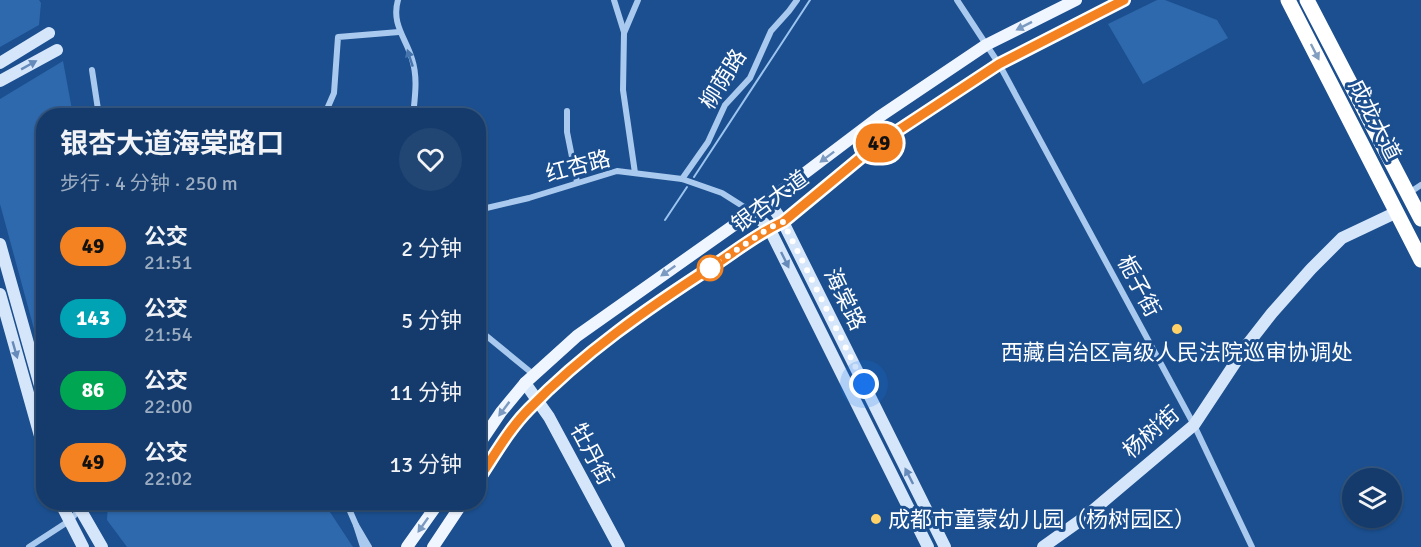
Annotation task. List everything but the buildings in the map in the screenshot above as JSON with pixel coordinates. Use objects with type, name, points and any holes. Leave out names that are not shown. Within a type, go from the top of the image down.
[{"type":"highway","name":"成龙大道","points":[[1288,0],[1421,260]]},
{"type":"highway","name":"成龙大道","points":[[1307,0],[1414,189],[1421,219]]},
{"type":"main road","name":"银杏大道","points":[[486,434],[529,378],[577,336],[768,201],[879,117],[986,45],[1076,0]]},
{"type":"main road","name":"银杏大道","points":[[486,468],[515,425],[578,362],[658,302],[769,228],[783,222],[876,145],[999,64],[1124,0]]},
{"type":"main road","points":[[407,547],[432,510]]},
{"type":"main road","points":[[433,547],[458,510]]},
{"type":"street","points":[[398,0],[396,6],[399,32],[412,57],[417,83],[414,108]]},
{"type":"street","points":[[614,0],[624,33],[623,90],[635,173]]},
{"type":"street","points":[[624,33],[639,0]]},
{"type":"street","name":"柳荫路","points":[[682,179],[708,142],[725,105],[750,78],[771,31],[796,0]]},
{"type":"street","name":"栀子街","points":[[957,0],[999,64],[1194,425],[1252,547]]},
{"type":"street","points":[[327,108],[334,93],[338,37],[399,32]]},
{"type":"street","points":[[0,63],[49,33]]},
{"type":"street","points":[[0,81],[57,50]]},
{"type":"street","points":[[92,70],[98,108]]},
{"type":"street","points":[[567,111],[567,132],[577,182]]},
{"type":"street","name":"红杏路","points":[[486,208],[529,198],[617,171],[682,179],[722,194],[752,212]]},
{"type":"street","name":"海棠路","points":[[768,201],[783,222],[945,547]]},
{"type":"street","name":"海棠路","points":[[752,212],[769,228],[928,547]]},
{"type":"street","name":"杨树街","points":[[1043,547],[1085,517],[1194,425],[1247,345],[1272,313],[1342,238],[1397,212]]},
{"type":"street","points":[[0,244],[36,372]]},
{"type":"street","points":[[0,294],[36,422]]},
{"type":"street","points":[[486,337],[529,378]]},
{"type":"street","name":"牡丹街","points":[[529,378],[538,401],[573,460],[619,547]]},
{"type":"street","points":[[64,510],[83,547]]},
{"type":"street","points":[[29,547],[69,521],[77,510]]},
{"type":"street","points":[[84,510],[102,547]]},
{"type":"street","points":[[349,510],[363,547]]},
{"type":"street","points":[[356,525],[369,547]]},
{"type":"shaded area","points":[[0,0],[39,0],[41,3],[39,25],[0,47]]},
{"type":"shaded area","points":[[1157,0],[1165,0],[1217,20],[1228,38],[1143,84],[1108,24]]},
{"type":"shaded area","points":[[63,61],[72,108],[36,108],[36,336],[0,204],[0,99]]},
{"type":"shaded area","points":[[108,510],[329,510],[353,547],[127,547],[107,520]]},
{"type":"waterway","points":[[694,177],[810,0]]},
{"type":"waterway","points":[[665,220],[687,187]]},
{"type":"bus line","name":"49","points":[[486,468],[528,409],[578,362],[658,302],[769,228],[783,222],[876,145],[999,64],[1124,0]]},
{"type":"place","name":"西藏自治区高级人民法院巡审协调处","points":[[1177,329]]},
{"type":"place","name":"成都市童蒙幼儿园（杨树园区）","points":[[876,519]]},
{"type":"route","points":[[710,268],[769,228],[783,222],[864,384]]}]
